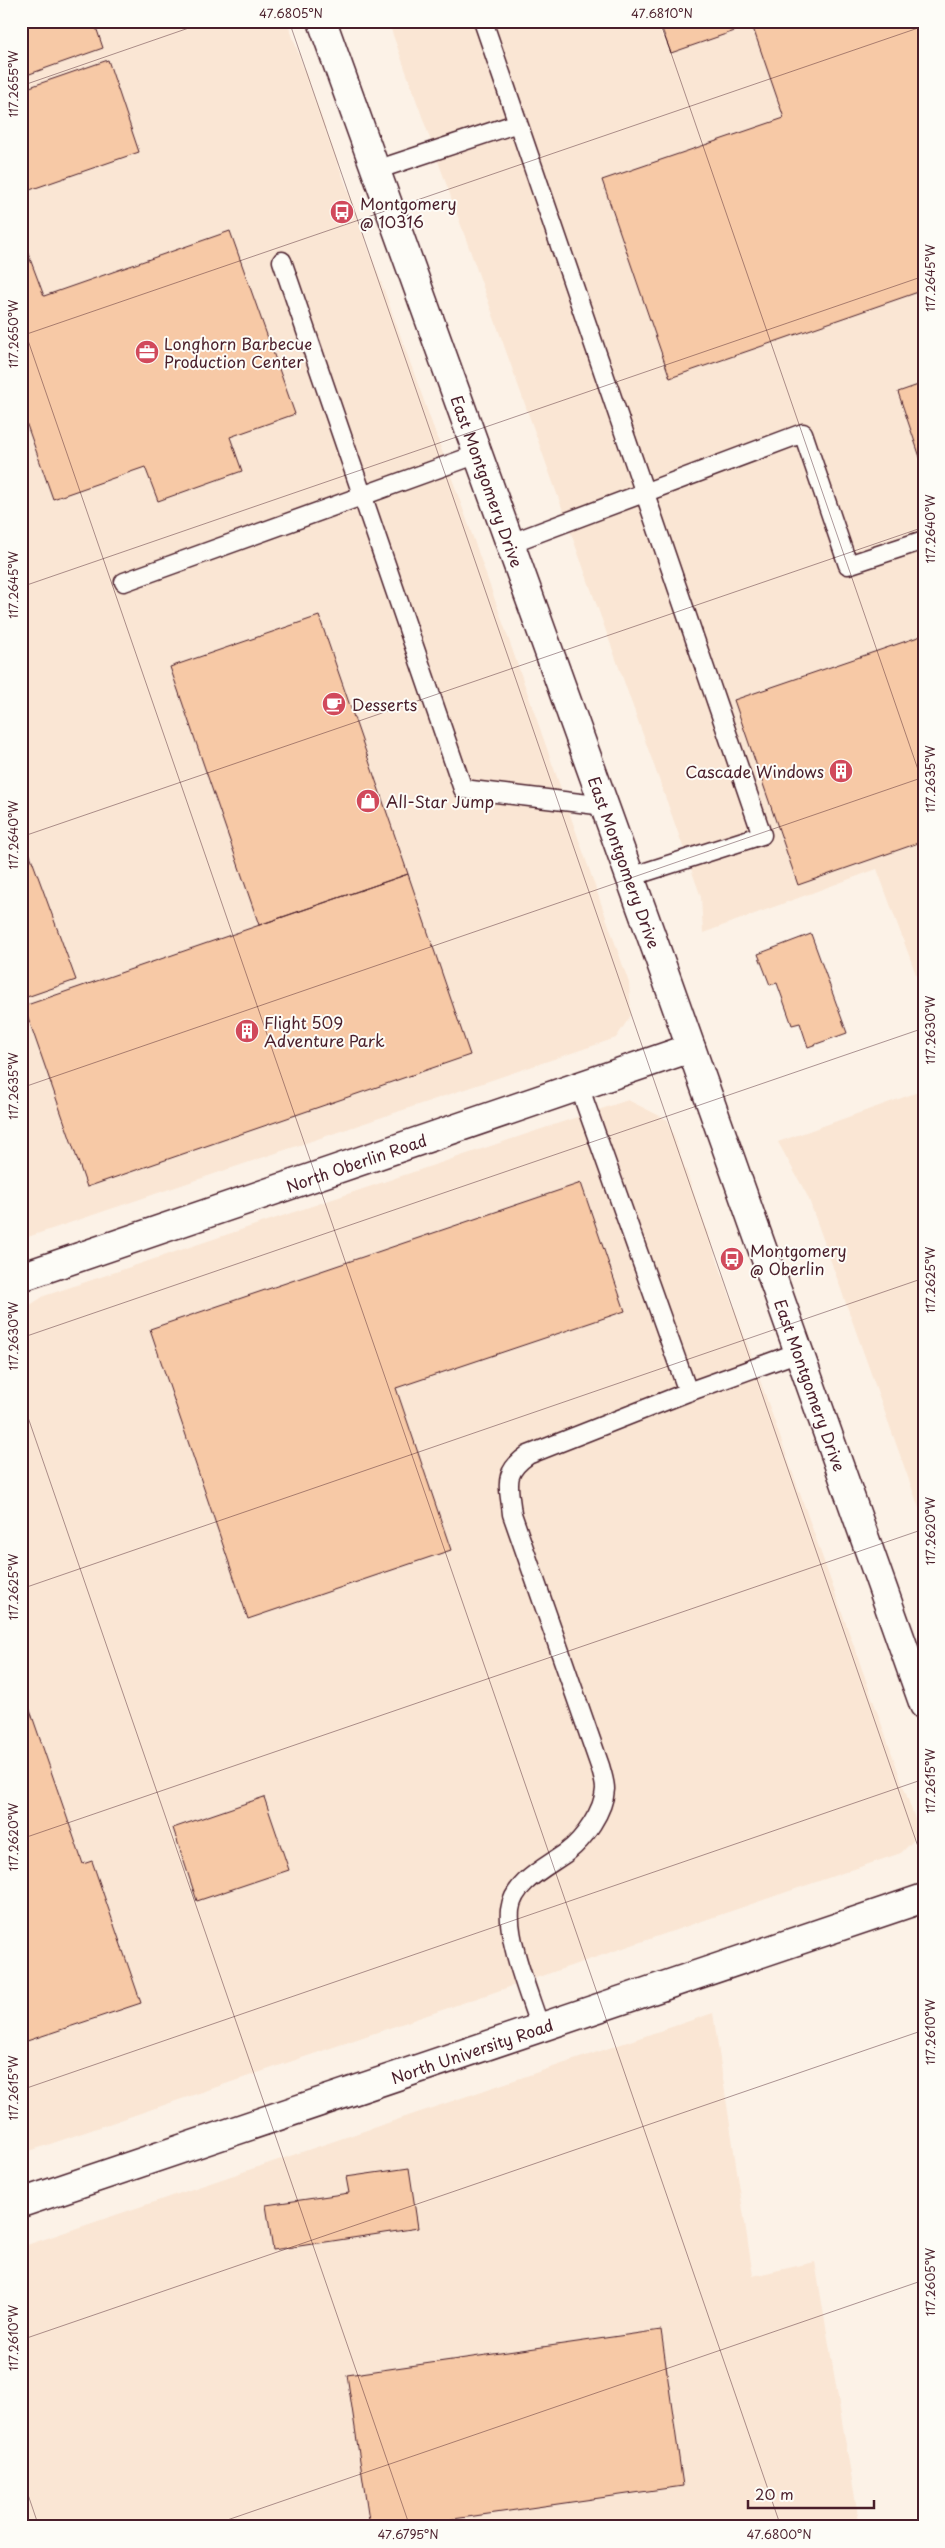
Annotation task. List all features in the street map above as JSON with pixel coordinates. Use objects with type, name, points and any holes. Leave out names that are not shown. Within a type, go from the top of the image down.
[{"type":"main road","name":"East Montgomery Drive","points":[[322,21],[511,543],[924,1705]]},
{"type":"main road","name":"North Oberlin Road","points":[[21,1277],[691,1048]]},
{"type":"main road","name":"North University Road","points":[[21,2203],[924,1898]]},
{"type":"lane","points":[[483,21],[762,835],[630,877]]},
{"type":"lane","points":[[376,170],[518,123]]},
{"type":"lane","points":[[282,261],[463,790],[605,806]]},
{"type":"lane","points":[[511,543],[803,433],[848,565],[924,540]]},
{"type":"lane","points":[[124,582],[478,454]]},
{"type":"lane","points":[[579,1086],[688,1392]]},
{"type":"lane","points":[[540,2028],[511,1935],[510,1909],[518,1890],[539,1871],[568,1851],[588,1828],[601,1809],[605,1788],[600,1766],[512,1514],[508,1482],[514,1465],[528,1455],[688,1392],[799,1352]]},
{"type":"shaded area","points":[[21,21],[287,21],[469,526],[629,983],[631,1015],[616,1038],[28,1237],[21,1237]]},
{"type":"shaded area","points":[[388,21],[924,21],[924,996],[877,869],[703,933],[701,897]]},
{"type":"shaded area","points":[[924,1090],[924,1522],[808,1197],[778,1142]]},
{"type":"shaded area","points":[[628,1100],[668,1120],[916,1822],[914,1840],[901,1853],[21,2154],[21,1311],[44,1296]]},
{"type":"shaded area","points":[[713,2013],[753,2276],[815,2262],[860,2527],[21,2527],[21,2247]]},
{"type":"building","points":[[21,21],[94,21],[103,48],[21,77]]},
{"type":"building","points":[[659,21],[924,21],[924,290],[670,378],[602,180],[784,118],[752,25],[671,53]]},
{"type":"building","points":[[108,60],[139,152],[21,193],[21,90]]},
{"type":"building","name":"Longhorn Barbecue Production Center","points":[[230,231],[295,414],[230,437],[242,471],[158,501],[145,467],[53,499],[21,408],[21,235],[44,296]]},
{"type":"building","points":[[924,383],[924,469],[898,392]]},
{"type":"building","points":[[319,616],[408,874],[259,925],[170,667]]},
{"type":"building","name":"Cascade Windows","points":[[924,635],[924,841],[798,885],[734,700]]},
{"type":"building","points":[[29,852],[76,980],[24,998],[21,990],[21,855]]},
{"type":"building","name":"Flight 509 Adventure Park","points":[[408,874],[470,1055],[87,1187],[24,1006]]},
{"type":"building","points":[[811,934],[847,1033],[808,1047],[800,1023],[792,1025],[777,983],[770,985],[758,954]]},
{"type":"building","points":[[581,1183],[625,1311],[396,1388],[451,1550],[248,1619],[150,1329]]},
{"type":"building","points":[[21,1684],[83,1864],[92,1861],[141,2003],[21,2043]]},
{"type":"building","points":[[264,1797],[289,1870],[197,1901],[173,1828]]},
{"type":"building","points":[[409,2168],[418,2228],[273,2250],[266,2205],[349,2193],[346,2177]]},
{"type":"building","points":[[661,2330],[683,2486],[398,2527],[370,2527],[347,2375]]},
{"type":"place","name":"Montgomery @ 10316","points":[[342,212]]},
{"type":"place","name":"Longhorn Barbecue Production Center","points":[[147,352]]},
{"type":"place","name":"Desserts","points":[[334,704]]},
{"type":"place","name":"Cascade Windows","points":[[841,771]]},
{"type":"place","name":"All-Star Jump","points":[[368,801]]},
{"type":"place","name":"Flight 509 Adventure Park","points":[[247,1031]]},
{"type":"place","name":"Montgomery @ Oberlin","points":[[732,1259]]}]
